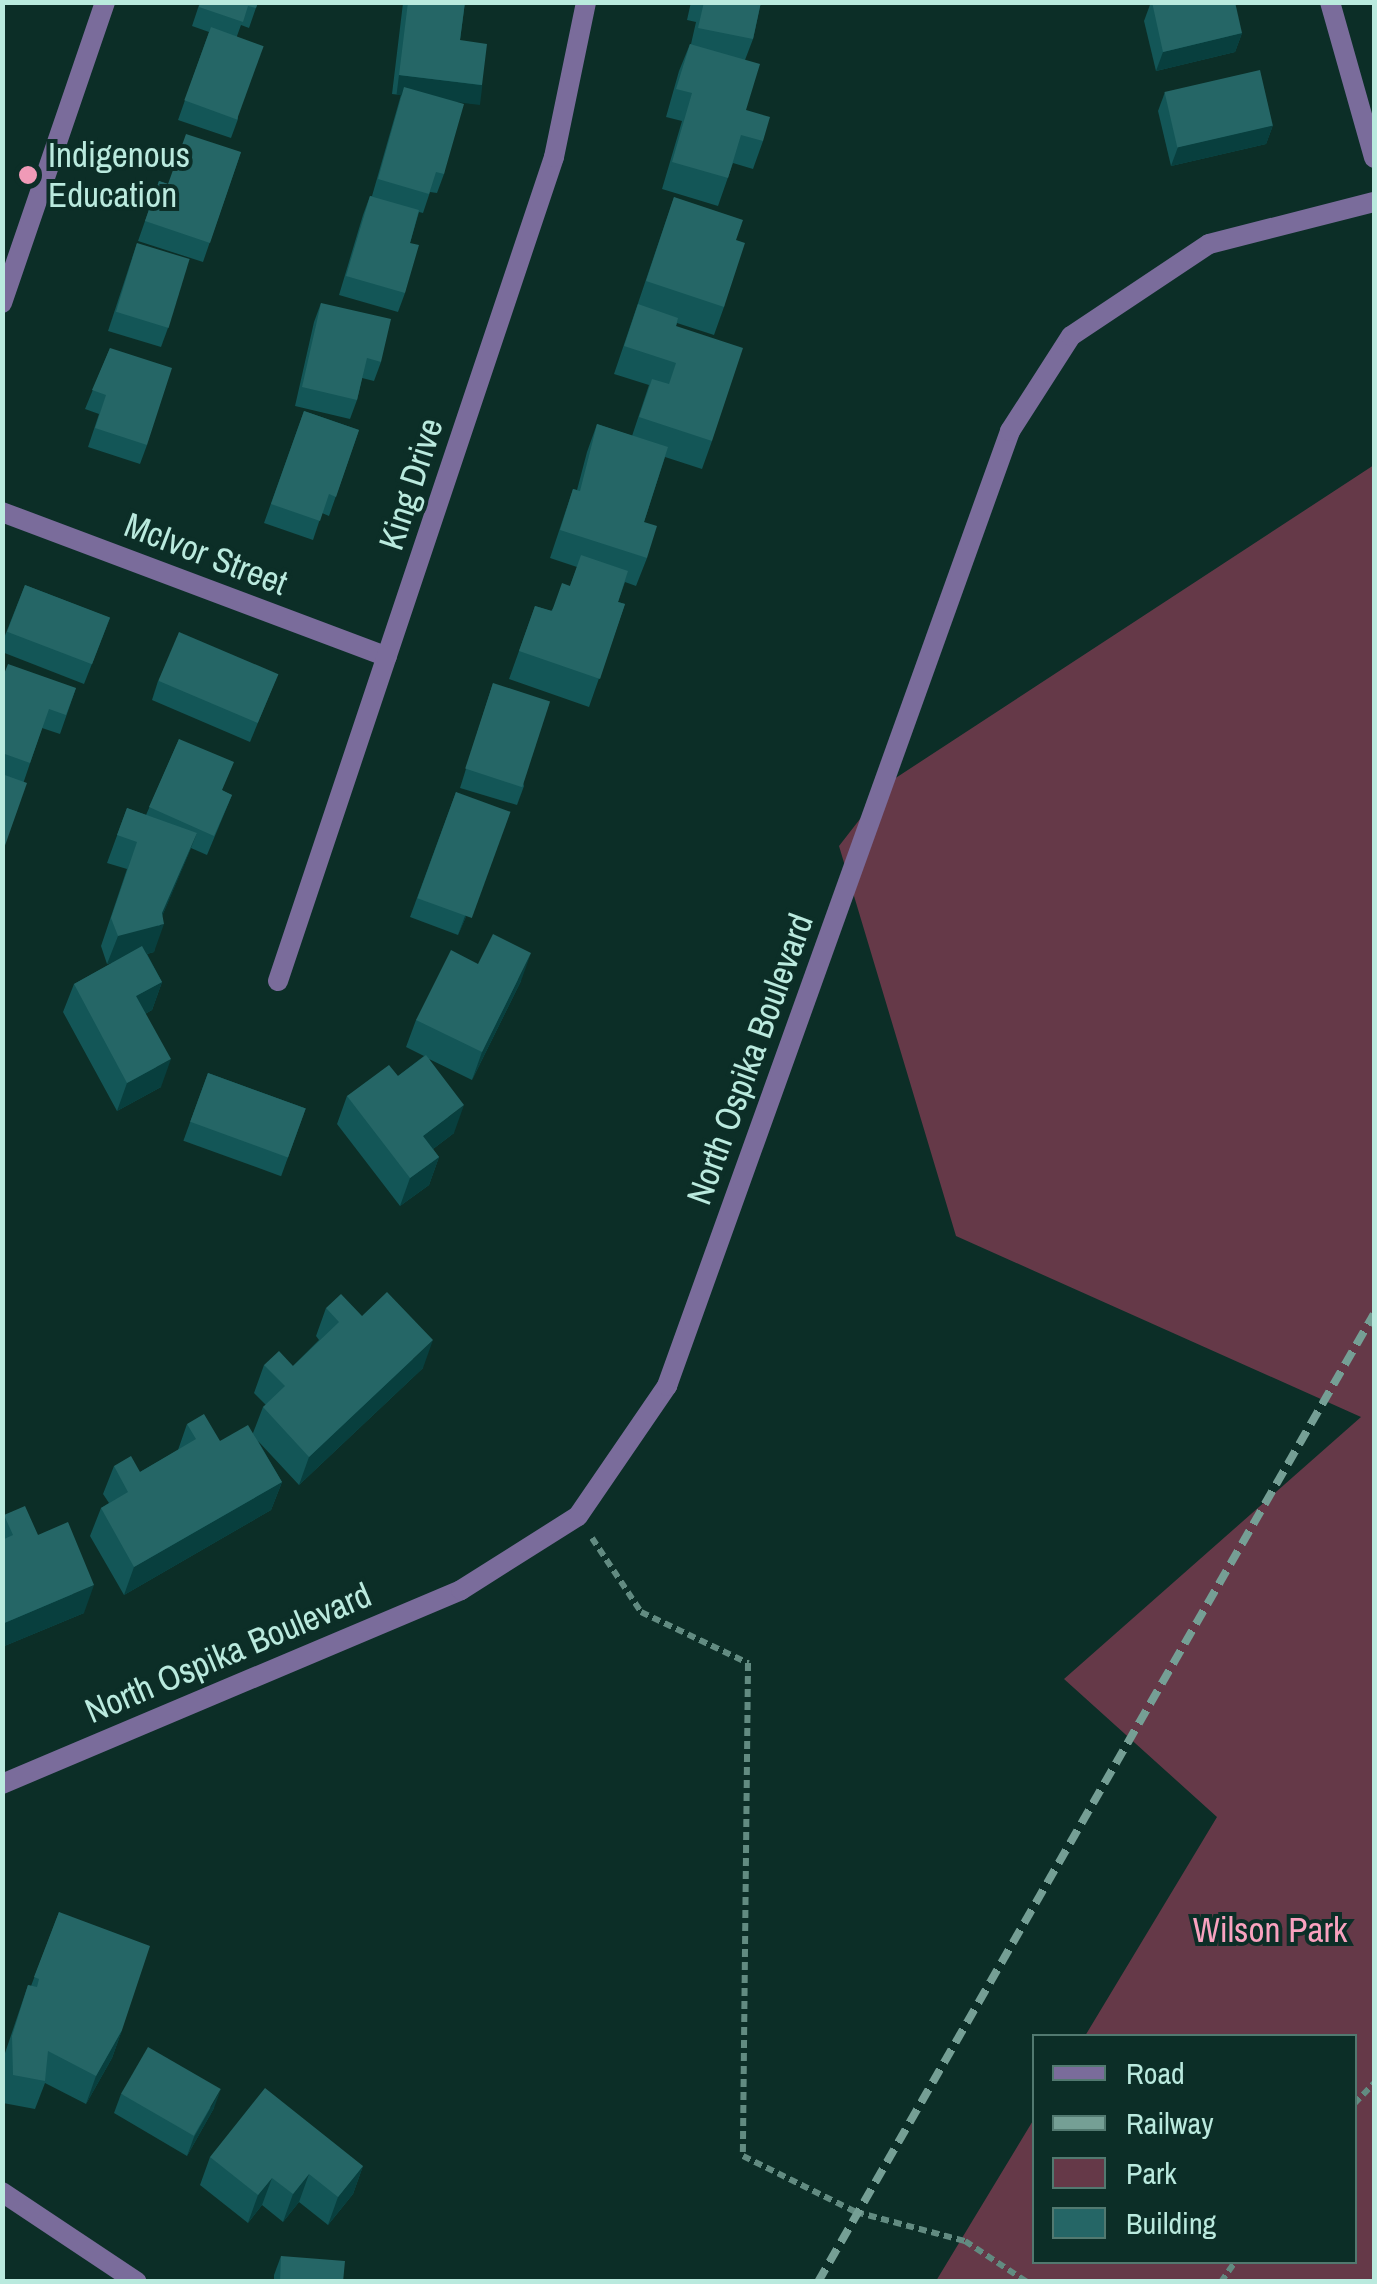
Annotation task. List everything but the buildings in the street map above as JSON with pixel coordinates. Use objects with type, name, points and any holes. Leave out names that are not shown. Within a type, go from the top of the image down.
[{"type":"street","points":[[2,304],[105,2]]},
{"type":"street","name":"King Drive","points":[[278,982],[554,157],[586,2]]},
{"type":"street","points":[[1330,2],[1374,158]]},
{"type":"street","name":"North Ospika Boulevard","points":[[2,1784],[461,1590],[578,1516],[667,1386],[1010,431],[1071,336],[1209,244],[1374,202]]},
{"type":"street","name":"McIvor Street","points":[[2,512],[387,658]]},
{"type":"street","points":[[2,2192],[137,2282]]},
{"type":"path","points":[[578,1516],[640,1612],[748,1663],[742,2156],[856,2212],[965,2241],[1027,2282]]},
{"type":"green space","name":"Wilson Park","points":[[1374,465],[1374,2281],[936,2281],[1032,2122],[1032,2264],[1357,2264],[1357,2034],[1086,2034],[1217,1817],[1064,1679],[1361,1417],[956,1236],[839,846],[888,783]]},
{"type":"railway","points":[[818,2282],[1374,1314]]},
{"type":"place","name":"Indigenous Education","points":[[28,175]]}]
